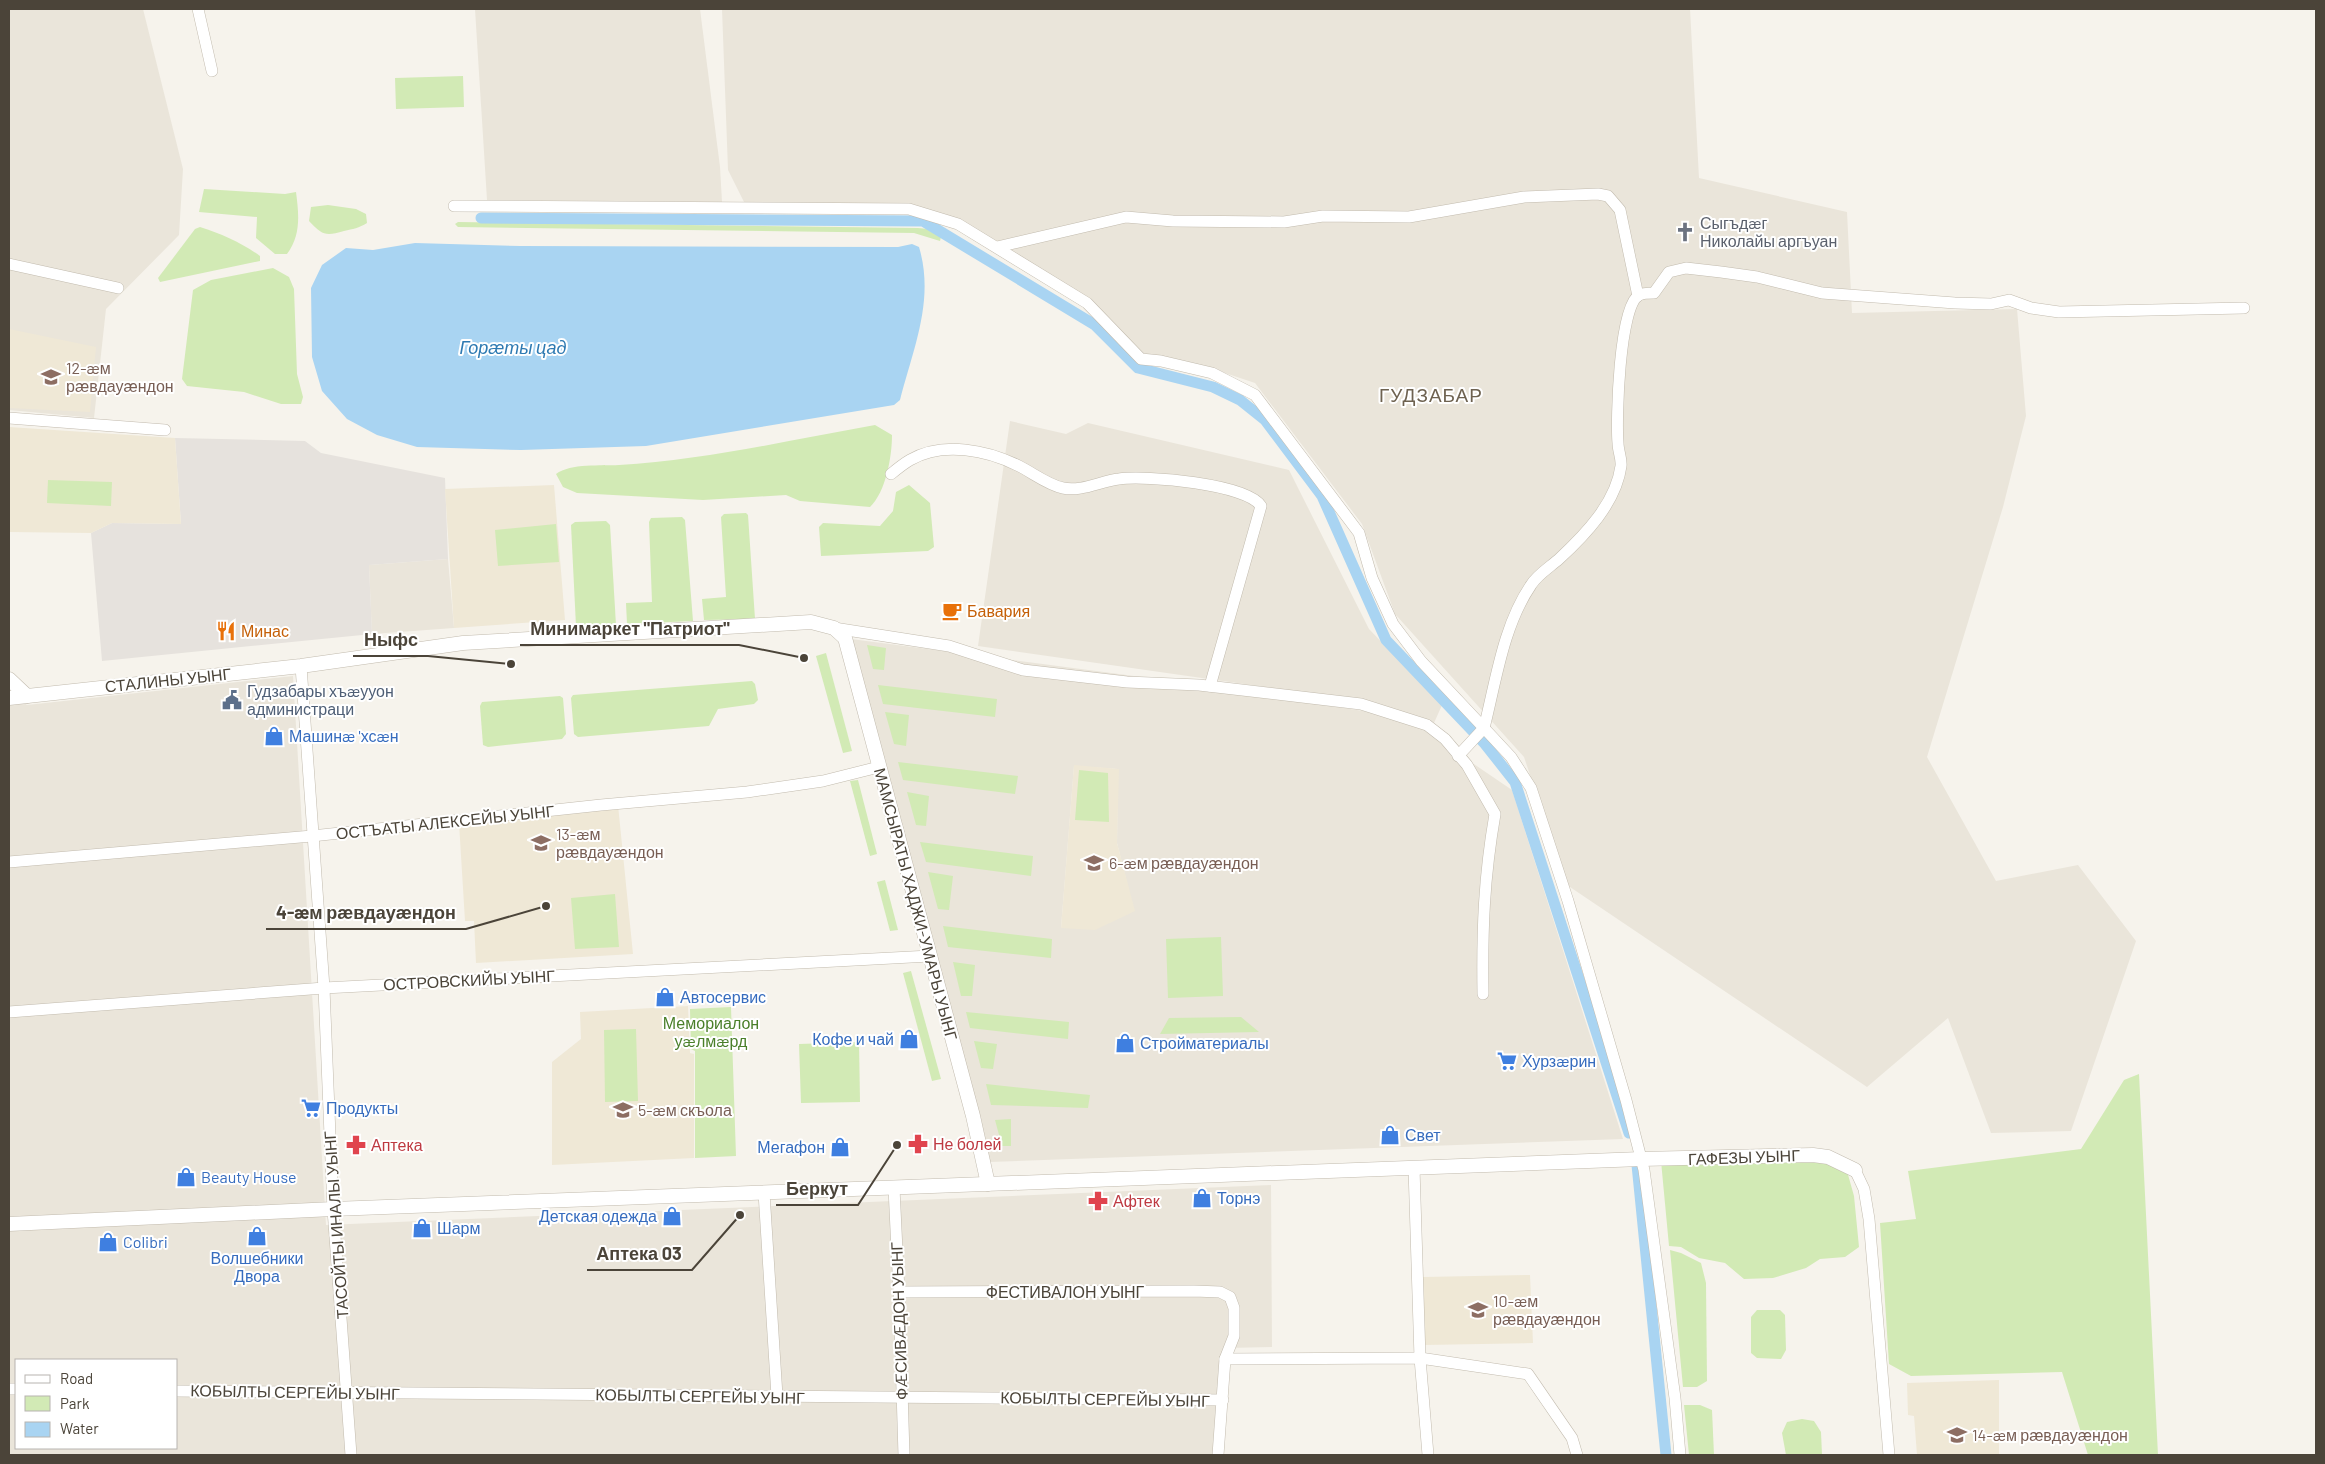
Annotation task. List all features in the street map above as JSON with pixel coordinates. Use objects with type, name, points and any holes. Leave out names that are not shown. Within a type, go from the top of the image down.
[{"type":"street","points":[[198,9],[212,71]]},
{"type":"street","points":[[997,247],[1126,217],[1173,221],[1275,222],[1323,216],[1408,217],[1524,197],[1598,194],[1608,196],[1620,210],[1638,296],[1629,314],[1619,365],[1618,442],[1621,465],[1614,488],[1600,514],[1532,584],[1511,624],[1483,730],[1461,753]]},
{"type":"street","points":[[454,206],[909,209],[958,224],[1087,303],[1141,359],[1161,361],[1212,373],[1255,395],[1359,533],[1372,578],[1393,624],[1421,662],[1483,730],[1511,757],[1530,788],[1568,901],[1626,1100],[1644,1170],[1671,1370],[1680,1455]]},
{"type":"street","points":[[9,264],[118,288]]},
{"type":"street","points":[[1638,296],[1654,293],[1669,272],[1686,268],[1757,277],[1822,293],[1964,303],[1991,304],[2009,300],[2031,308],[2060,312],[2244,308]]},
{"type":"street","points":[[9,418],[165,430]]},
{"type":"street","points":[[892,474],[910,460],[930,452],[976,451],[998,457],[1063,488],[1078,488],[1111,480],[1135,478],[1200,483],[1221,487],[1256,499],[1260,506],[1210,686]]},
{"type":"street","name":"СТАЛИНЫ УЫНГ","points":[[9,698],[301,666],[463,643],[811,622],[834,628]]},
{"type":"street","points":[[834,628],[949,646],[1023,670],[1128,682],[1210,686],[1361,704],[1426,725],[1461,753],[1495,814],[1484,887],[1483,994]]},
{"type":"street","name":"МАМСЫРАТЫ ХАДЖИ-УМАРЫ УЫНГ","points":[[834,628],[845,638],[973,1116],[988,1184]]},
{"type":"street","name":"ТАСОЙТЫ ИНАЛЫ УЫНГ","points":[[301,666],[324,988],[333,1209],[348,1392],[351,1455]]},
{"type":"street","points":[[9,679],[27,696]]},
{"type":"street","name":"ОСТЪАТЫ АЛЕКСЕЙЫ УЫНГ","points":[[9,862],[312,836],[601,805],[747,792],[823,781],[879,767]]},
{"type":"street","name":"ОСТРОВСКИЙЫ УЫНГ","points":[[9,1012],[324,988],[930,956]]},
{"type":"street","name":"ГАФЕЗЫ УЫНГ","points":[[9,1224],[333,1209],[1641,1159],[1813,1155],[1828,1157],[1855,1170],[1864,1189],[1869,1219],[1889,1455]]},
{"type":"street","points":[[1414,1168],[1420,1358],[1428,1455]]},
{"type":"street","name":"ФÆСИВÆДОН УЫНГ","points":[[894,1188],[904,1455]]},
{"type":"street","points":[[764,1193],[777,1396]]},
{"type":"street","name":"ФЕСТИВАЛОН УЫНГ","points":[[899,1292],[1220,1292],[1230,1297],[1234,1308],[1234,1336],[1225,1358]]},
{"type":"street","points":[[1218,1455],[1225,1358],[1420,1358],[1528,1374],[1572,1438],[1577,1455]]},
{"type":"street","name":"КОБЫЛТЫ СЕРГЕЙЫ УЫНГ","points":[[178,1390],[1223,1400]]},
{"type":"shaded area","points":[[9,9],[143,9],[183,169],[179,235],[106,309],[94,418],[9,410]]},
{"type":"shaded area","points":[[475,9],[700,9],[720,167],[722,202],[487,200]]},
{"type":"shaded area","points":[[722,9],[1690,9],[1699,178],[1847,212],[1852,313],[2017,309],[2026,416],[2003,507],[1927,757],[1996,881],[2078,865],[2136,941],[2071,1131],[1991,1133],[1948,1018],[1867,1087],[1567,885],[1524,757],[1395,614],[1362,524],[1255,383],[1201,365],[1142,353],[1089,300],[912,205],[744,202],[728,170]]},
{"type":"shaded area","name":"12-æм рӕвдауӕндон","points":[[9,329],[96,347],[90,412],[9,408]]},
{"type":"shaded area","points":[[1010,421],[1066,434],[1088,423],[1289,470],[1369,629],[1442,705],[1434,723],[1356,700],[978,646]]},
{"type":"shaded area","points":[[9,427],[175,438],[181,524],[112,523],[91,533],[9,532]]},
{"type":"shaded area","points":[[175,438],[305,441],[321,453],[445,478],[448,559],[369,565],[372,634],[102,661],[91,533],[112,523],[181,524]]},
{"type":"shaded area","points":[[554,485],[565,620],[454,628],[445,489]]},
{"type":"shaded area","points":[[448,559],[454,628],[372,634],[369,565]]},
{"type":"shaded area","points":[[851,639],[1134,676],[1370,712],[1418,726],[1512,790],[1623,1139],[990,1162]],"holes":[[[1074,766],[1118,769],[1117,843],[1134,911],[1061,928]]]},
{"type":"shaded area","points":[[293,676],[326,1225],[1271,1185],[1272,1347],[1227,1348],[1213,1455],[9,1455],[9,692],[27,705]]},
{"type":"shaded area","name":"6-æм рӕвдауӕндон","points":[[1074,765],[1119,769],[1117,843],[1135,911],[1095,930],[1061,928]]},
{"type":"shaded area","points":[[618,805],[633,954],[476,963],[474,921],[465,921],[459,823]]},
{"type":"shaded area","name":"5-æм скъола","points":[[688,1006],[690,1053],[694,1054],[694,1158],[552,1165],[552,1062],[581,1039],[580,1012]]},
{"type":"shaded area","name":"10-æм рӕвдауӕндон","points":[[1530,1275],[1533,1343],[1424,1345],[1423,1277]]},
{"type":"shaded area","name":"14-æм рӕвдауӕндон","points":[[1999,1380],[1999,1455],[1917,1455],[1914,1416],[1908,1415],[1907,1383]]},
{"type":"green space","points":[[463,76],[464,107],[396,109],[395,78]]},
{"type":"green space","points":[[204,189],[285,194],[296,192],[297,232],[292,247],[287,254],[275,254],[256,238],[257,217],[199,212]]},
{"type":"green space","points":[[328,205],[356,209],[366,214],[367,223],[356,228],[333,234],[325,234],[309,221],[311,207]]},
{"type":"green space","points":[[458,222],[918,228],[928,229],[941,237],[940,241],[914,233],[458,227],[455,224]]},
{"type":"green space","points":[[200,227],[246,247],[260,256],[260,261],[160,282],[158,278],[195,229]]},
{"type":"green space","points":[[273,268],[289,277],[294,289],[297,374],[303,397],[301,404],[281,404],[244,392],[187,386],[182,379],[193,290],[211,280]]},
{"type":"green space","points":[[875,425],[892,435],[892,444],[884,483],[876,500],[870,507],[800,501],[786,495],[703,500],[577,493],[563,487],[556,474],[562,470],[578,467],[683,459]]},
{"type":"green space","points":[[48,480],[112,482],[111,506],[47,503]]},
{"type":"green space","points":[[909,485],[930,503],[934,547],[928,551],[821,556],[819,527],[823,523],[880,526],[893,511],[896,492]]},
{"type":"green space","points":[[746,513],[748,515],[755,619],[704,620],[702,599],[726,597],[721,517],[724,514]]},
{"type":"green space","points":[[682,517],[685,520],[693,621],[627,624],[626,603],[652,602],[649,522],[651,518]]},
{"type":"green space","points":[[606,521],[610,525],[616,625],[576,626],[571,525],[575,522]]},
{"type":"green space","points":[[556,524],[559,562],[498,566],[495,530]]},
{"type":"green space","points":[[867,645],[886,648],[884,670],[873,669]]},
{"type":"green space","points":[[826,653],[852,751],[843,753],[816,656]]},
{"type":"green space","points":[[752,681],[755,684],[758,700],[754,704],[718,709],[709,726],[578,737],[574,734],[571,698],[573,695]]},
{"type":"green space","points":[[878,685],[997,699],[995,717],[883,704]]},
{"type":"green space","points":[[560,696],[563,698],[566,734],[562,739],[488,747],[483,745],[480,706],[482,702]]},
{"type":"green space","points":[[885,712],[909,715],[906,746],[894,744]]},
{"type":"green space","points":[[898,762],[1018,776],[1015,794],[903,780]]},
{"type":"green space","points":[[1079,770],[1108,773],[1109,822],[1075,820]]},
{"type":"green space","points":[[858,780],[877,854],[870,856],[850,781]]},
{"type":"green space","points":[[907,792],[929,796],[926,826],[916,825]]},
{"type":"green space","points":[[920,842],[1033,856],[1031,876],[926,862]]},
{"type":"green space","points":[[928,872],[953,876],[949,910],[938,909]]},
{"type":"green space","points":[[885,880],[898,930],[890,931],[877,882]]},
{"type":"green space","points":[[615,894],[619,947],[575,949],[571,898]]},
{"type":"green space","points":[[943,926],[1052,939],[1051,958],[948,947]]},
{"type":"green space","points":[[1221,937],[1223,996],[1168,998],[1166,939]]},
{"type":"green space","points":[[953,962],[975,965],[972,996],[961,996]]},
{"type":"green space","points":[[911,971],[941,1079],[932,1081],[903,973]]},
{"type":"green space","name":"Мемориалон уæлмæрд","points":[[731,1007],[736,1156],[695,1158],[695,1051],[691,1049],[690,1009]]},
{"type":"green space","points":[[966,1012],[1069,1022],[1068,1039],[970,1028]]},
{"type":"green space","points":[[1241,1017],[1259,1032],[1160,1034],[1169,1018]]},
{"type":"green space","points":[[636,1029],[638,1101],[605,1102],[604,1030]]},
{"type":"green space","points":[[974,1041],[997,1044],[993,1069],[981,1068]]},
{"type":"green space","points":[[859,1042],[860,1102],[801,1103],[799,1044]]},
{"type":"green space","points":[[2139,1074],[2158,1455],[2088,1455],[2062,1372],[1911,1376],[1889,1364],[1880,1223],[1916,1219],[1908,1171],[2081,1149],[2124,1080]]},
{"type":"green space","points":[[986,1084],[1090,1095],[1088,1108],[991,1105]]},
{"type":"green space","points":[[1011,1119],[1011,1146],[1002,1146],[995,1120]]},
{"type":"green space","points":[[1814,1150],[1847,1171],[1854,1196],[1859,1247],[1845,1257],[1820,1259],[1806,1268],[1773,1278],[1744,1279],[1725,1263],[1699,1258],[1681,1247],[1669,1246],[1661,1161]]},
{"type":"green space","points":[[1670,1250],[1701,1263],[1706,1283],[1707,1381],[1697,1387],[1683,1387]]},
{"type":"green space","points":[[1757,1310],[1780,1310],[1785,1315],[1786,1350],[1781,1359],[1757,1358],[1751,1353],[1751,1317]]},
{"type":"green space","points":[[1684,1405],[1700,1405],[1712,1410],[1714,1455],[1689,1455]]},
{"type":"green space","points":[[1802,1419],[1814,1421],[1821,1432],[1822,1455],[1786,1455],[1782,1433],[1787,1422]]},
{"type":"water","name":"Горӕты цад","points":[[415,243],[520,246],[898,247],[912,244],[919,247],[925,286],[916,343],[900,400],[894,405],[646,446],[521,450],[417,447],[377,435],[347,419],[322,391],[312,357],[311,288],[322,265],[346,248],[373,250]]},
{"type":"waterway","points":[[481,218],[923,221],[1095,325],[1138,368],[1213,387],[1240,400],[1265,420],[1322,496],[1386,640],[1485,744],[1515,782],[1629,1133]]},
{"type":"waterway","points":[[1637,1165],[1666,1455]]},
{"type":"place","name":"Сыгъдæг Николайы аргъуан","points":[[1685,232]]},
{"type":"place","name":"12-æм рӕвдауӕндон","points":[[51,377]]},
{"type":"place","name":"Бавария","points":[[952,611]]},
{"type":"place","name":"Минас","points":[[226,631]]},
{"type":"place","name":"Минимаркет \"Патриот\"","points":[[804,658]]},
{"type":"place","name":"Ныфс","points":[[511,664]]},
{"type":"place","name":"Гудзабары хъæууон администраци","points":[[232,700]]},
{"type":"place","name":"Машинæ 'хсæн","points":[[274,736]]},
{"type":"place","name":"13-æм рӕвдауӕндон","points":[[541,843]]},
{"type":"place","name":"6-æм рӕвдауӕндон","points":[[1094,863]]},
{"type":"place","name":"4-æм рӕвдауӕндон","points":[[546,906]]},
{"type":"place","name":"Автосервис","points":[[665,997]]},
{"type":"place","name":"Кофе и чай","points":[[909,1039]]},
{"type":"place","name":"Стройматериалы","points":[[1125,1043]]},
{"type":"place","name":"Хурзæрин","points":[[1507,1061]]},
{"type":"place","name":"Продукты","points":[[311,1108]]},
{"type":"place","name":"5-æм скъола","points":[[623,1110]]},
{"type":"place","name":"Свет","points":[[1390,1135]]},
{"type":"place","name":"Не болей","points":[[918,1144]]},
{"type":"place","name":"Аптека","points":[[356,1145]]},
{"type":"place","name":"Беркут","points":[[897,1145]]},
{"type":"place","name":"Мегафон","points":[[840,1147]]},
{"type":"place","name":"Beauty House","points":[[186,1177]]},
{"type":"place","name":"Торнэ","points":[[1202,1198]]},
{"type":"place","name":"Афтек","points":[[1098,1201]]},
{"type":"place","name":"Аптека 03","points":[[740,1215]]},
{"type":"place","name":"Детская одежда","points":[[672,1216]]},
{"type":"place","name":"Шарм","points":[[422,1228]]},
{"type":"place","name":"Волшебники Двора","points":[[257,1236]]},
{"type":"place","name":"Colibri","points":[[108,1242]]},
{"type":"place","name":"10-æм рӕвдауӕндон","points":[[1478,1310]]},
{"type":"place","name":"14-æм рӕвдауӕндон","points":[[1957,1435]]},
{"type":"district","name":"ГУДЗАБАР","points":[[1431,395]]}]
